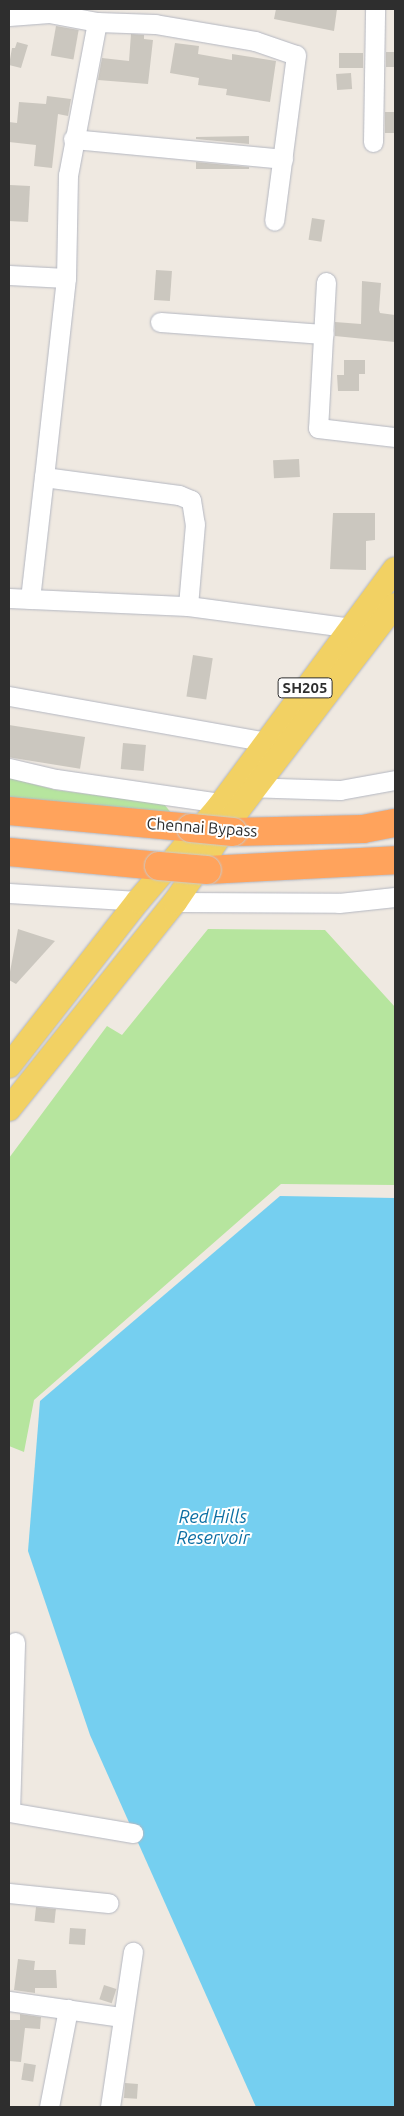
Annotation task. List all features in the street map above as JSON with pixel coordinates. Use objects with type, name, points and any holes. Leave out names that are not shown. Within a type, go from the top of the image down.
[{"type":"highway","name":"Chennai Bypass","points":[[17,812],[233,832],[363,829],[395,823]]},
{"type":"highway","points":[[13,852],[216,870],[395,860]]},
{"type":"main road","name":"SH205","points":[[9,1066],[138,901],[236,792],[266,742],[395,569]]},
{"type":"main road","points":[[9,1109],[175,902],[236,792],[395,605]]},
{"type":"street","points":[[373,142],[375,9]]},
{"type":"street","points":[[9,16],[49,13],[97,22],[155,24],[254,41],[296,55],[274,221]]},
{"type":"street","points":[[30,599],[66,278],[68,175],[73,140],[97,22]]},
{"type":"street","points":[[73,140],[283,159]]},
{"type":"street","points":[[9,275],[66,278]]},
{"type":"street","points":[[326,282],[318,428],[395,436]]},
{"type":"street","points":[[160,322],[324,334]]},
{"type":"street","points":[[44,478],[179,495],[191,500],[195,524],[188,606]]},
{"type":"street","points":[[9,598],[188,606],[352,628]]},
{"type":"street","points":[[9,696],[266,742]]},
{"type":"street","points":[[9,768],[56,779],[236,792],[340,790],[395,780]]},
{"type":"street","points":[[9,892],[138,901]]},
{"type":"street","points":[[175,902],[339,903],[395,896]]},
{"type":"street","points":[[15,1642],[9,1812],[133,1833]]},
{"type":"street","points":[[9,1893],[108,1902]]},
{"type":"street","points":[[110,2107],[133,1952]]},
{"type":"street","points":[[9,2001],[122,2017]]},
{"type":"street","points":[[49,2107],[68,2009]]},
{"type":"green space","points":[[9,778],[56,790],[164,804],[172,814],[9,801]]},
{"type":"green space","points":[[208,929],[325,930],[395,1007],[395,1185],[281,1184],[34,1400],[24,1452],[9,1446],[9,1158],[107,1026],[122,1035]]},
{"type":"water","name":"Red Hills Reservoir","points":[[280,1196],[395,1198],[395,2107],[256,2107],[90,1735],[28,1551],[40,1401]]},
{"type":"building","points":[[276,9],[337,9],[334,31],[274,19]]},
{"type":"building","points":[[56,26],[79,30],[73,60],[51,56]]},
{"type":"building","points":[[131,34],[144,35],[144,39],[153,40],[148,84],[98,80],[102,58],[129,61]]},
{"type":"building","points":[[17,42],[28,45],[21,68],[9,65],[12,48],[15,48]]},
{"type":"building","points":[[175,43],[199,46],[198,54],[232,60],[232,54],[276,61],[270,102],[226,95],[227,89],[198,85],[199,78],[170,73]]},
{"type":"building","points":[[386,52],[395,52],[395,67],[386,67]]},
{"type":"building","points":[[339,53],[363,53],[363,68],[339,68]]},
{"type":"building","points":[[351,73],[352,89],[337,90],[336,74]]},
{"type":"building","points":[[47,96],[71,99],[68,116],[58,114],[52,168],[34,166],[36,145],[9,142],[9,122],[17,123],[19,102],[46,104]]},
{"type":"building","points":[[385,112],[395,112],[395,133],[385,133]]},
{"type":"building","points":[[249,136],[249,144],[196,139],[196,137]]},
{"type":"building","points":[[196,162],[249,167],[249,169],[196,169]]},
{"type":"building","points":[[10,185],[30,186],[28,222],[9,221]]},
{"type":"building","points":[[312,218],[325,220],[321,242],[309,240]]},
{"type":"building","points":[[156,270],[172,271],[170,301],[154,300]]},
{"type":"building","points":[[362,281],[381,283],[379,310],[380,313],[395,315],[395,342],[335,336],[335,322],[361,324]]},
{"type":"building","points":[[344,360],[365,360],[365,374],[359,374],[359,391],[338,391],[337,375],[344,375]]},
{"type":"building","points":[[299,459],[300,477],[274,478],[273,460]]},
{"type":"building","points":[[333,513],[375,513],[375,540],[366,541],[366,570],[330,569]]},
{"type":"building","points":[[193,655],[213,658],[206,700],[186,696]]},
{"type":"building","points":[[9,725],[85,737],[80,769],[9,757]]},
{"type":"building","points":[[123,743],[146,745],[144,771],[121,769]]},
{"type":"building","points":[[18,929],[55,941],[16,984],[9,980],[9,977]]},
{"type":"building","points":[[36,1907],[56,1909],[54,1923],[35,1921]]},
{"type":"building","points":[[70,1928],[86,1929],[85,1945],[69,1944]]},
{"type":"building","points":[[18,1959],[35,1961],[34,1970],[56,1970],[57,1988],[35,1988],[35,1993],[14,1990]]},
{"type":"building","points":[[104,1985],[116,1989],[112,2003],[99,1999]]},
{"type":"building","points":[[20,2014],[41,2017],[40,2029],[25,2028],[21,2062],[9,2061],[9,2020],[20,2020]]},
{"type":"building","points":[[24,2063],[36,2065],[33,2082],[21,2080]]},
{"type":"building","points":[[125,2083],[138,2084],[137,2099],[124,2098]]}]
